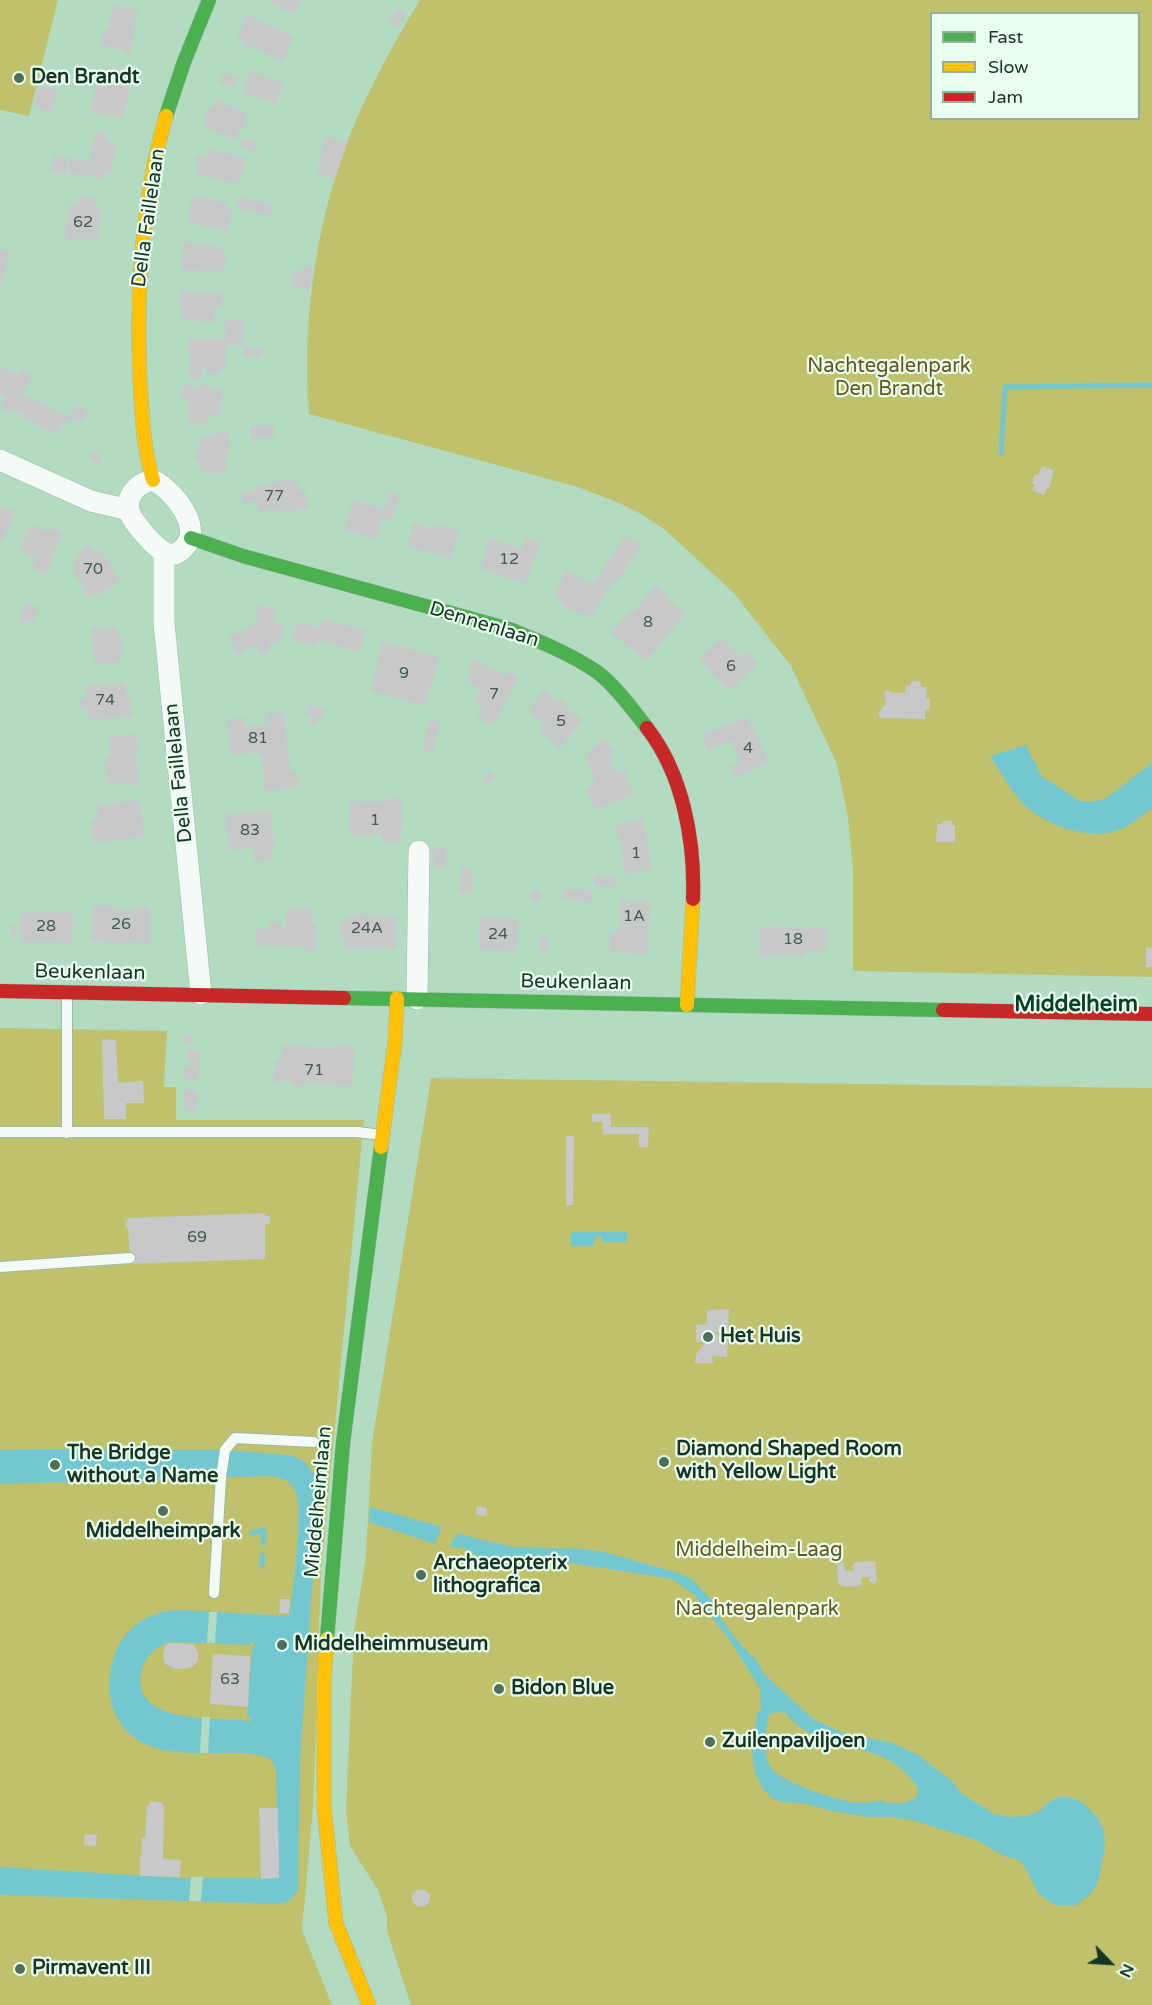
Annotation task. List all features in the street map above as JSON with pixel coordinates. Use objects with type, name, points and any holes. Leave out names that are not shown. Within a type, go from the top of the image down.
[{"type":"street","name":"Della Faillelaan","points":[[153,480],[147,464],[143,432],[138,330],[140,258],[149,193],[167,110],[191,39],[208,0]]},
{"type":"street","points":[[0,460],[91,501],[129,510]]},
{"type":"street","points":[[153,480],[172,496],[187,516],[191,527],[191,537],[186,546],[175,554],[164,552],[140,528],[129,510],[129,502],[135,489],[153,480]]},
{"type":"street","name":"Dennenlaan","points":[[191,537],[243,556],[509,629],[546,644],[598,673],[631,708],[656,740],[675,782],[688,824],[693,866],[693,896],[687,1005]]},
{"type":"street","name":"Della Faillelaan","points":[[164,552],[164,623],[201,984]]},
{"type":"street","points":[[407,999],[420,851]]},
{"type":"street","name":"Beukenlaan","points":[[0,991],[67,992],[201,984],[407,999],[1152,1014]]},
{"type":"street","name":"Middelheimlaan","points":[[369,2005],[336,1923],[324,1806],[327,1443],[382,1135],[395,1042],[407,999]]},
{"type":"lane","points":[[67,992],[67,1133]]},
{"type":"lane","points":[[0,1132],[357,1132],[382,1135]]},
{"type":"lane","points":[[0,1267],[130,1258]]},
{"type":"lane","points":[[213,1593],[225,1450],[236,1438],[327,1443]]},
{"type":"green space","name":"Den Brandt","points":[[0,0],[58,0],[29,116],[0,110]]},
{"type":"green space","name":"Nachtegalenpark Den Brandt","points":[[420,0],[1152,0],[1152,977],[853,971],[853,872],[848,817],[837,764],[791,666],[733,592],[665,530],[619,503],[578,487],[309,414],[307,345],[313,276],[319,242],[336,175],[347,143],[380,70]]},
{"type":"green space","name":"Middelheimpark","points":[[0,1028],[167,1031],[164,1087],[176,1087],[176,1120],[364,1120],[321,1571],[313,1809],[302,1930],[332,2005],[0,2005]]},
{"type":"green space","name":"Nachtegalenpark","points":[[431,1078],[1152,1088],[1152,2005],[411,2005],[387,1931],[387,1916],[378,1890],[350,1846],[346,1811],[354,1631],[366,1556],[372,1443]]},
{"type":"water","points":[[1026,745],[1041,776],[1080,801],[1092,802],[1105,799],[1152,763],[1152,808],[1126,827],[1108,833],[1085,833],[1047,821],[1019,799],[990,756]]},
{"type":"water","points":[[571,1232],[627,1232],[627,1242],[602,1242],[602,1237],[595,1237],[594,1246],[571,1246]]},
{"type":"water","points":[[0,1450],[225,1450],[290,1455],[301,1459],[316,1477],[319,1490],[300,1761],[298,1890],[290,1901],[277,1904],[0,1895],[0,1867],[181,1878],[279,1878],[276,1770],[272,1760],[253,1754],[175,1752],[148,1745],[125,1729],[117,1718],[111,1701],[110,1681],[114,1657],[121,1642],[136,1624],[156,1614],[180,1610],[289,1616],[295,1571],[298,1513],[295,1490],[291,1484],[272,1476],[0,1484]],"holes":[[[252,1642],[255,1644],[252,1648],[247,1716],[251,1718],[249,1723],[245,1720],[176,1714],[160,1709],[147,1700],[141,1687],[142,1669],[146,1659],[153,1651],[166,1643],[249,1645]]]},
{"type":"water","points":[[370,1507],[442,1527],[435,1544],[369,1522]]},
{"type":"water","points":[[458,1533],[513,1547],[586,1549],[608,1553],[690,1578],[715,1603],[721,1619],[757,1661],[764,1674],[813,1719],[841,1732],[892,1743],[918,1755],[952,1781],[962,1794],[994,1814],[1011,1817],[1027,1816],[1040,1811],[1047,1803],[1059,1797],[1069,1797],[1082,1802],[1098,1818],[1104,1832],[1105,1849],[1098,1881],[1092,1892],[1077,1905],[1056,1906],[1039,1894],[1023,1864],[1017,1859],[1006,1857],[976,1840],[912,1820],[868,1817],[773,1799],[762,1788],[755,1772],[752,1752],[757,1713],[761,1711],[761,1690],[730,1641],[710,1615],[705,1613],[696,1596],[672,1579],[564,1562],[488,1559],[469,1552],[465,1548],[449,1547]],"holes":[[[786,1713],[801,1727],[817,1737],[871,1752],[888,1760],[904,1771],[918,1788],[916,1798],[905,1803],[883,1803],[882,1800],[852,1802],[813,1791],[777,1774],[771,1768],[766,1755],[767,1727],[769,1714]]]},
{"type":"pier","points":[[209,1612],[217,1612],[215,1643],[207,1643]]},
{"type":"pier","points":[[202,1717],[210,1717],[208,1753],[200,1753]]},
{"type":"pier","points":[[191,1877],[203,1877],[201,1901],[189,1901]]},
{"type":"building","points":[[270,0],[301,0],[294,14],[269,2]]},
{"type":"building","points":[[113,5],[138,10],[130,56],[125,55],[126,51],[101,45],[104,28],[109,29]]},
{"type":"building","points":[[398,8],[407,14],[398,27],[389,22]]},
{"type":"building","points":[[247,14],[293,37],[283,61],[253,47],[251,50],[244,47],[246,44],[237,39]]},
{"type":"building","points":[[105,67],[126,71],[123,85],[130,87],[123,118],[90,113],[97,81],[102,82]]},
{"type":"building","points":[[251,71],[284,84],[276,104],[243,92]]},
{"type":"building","points":[[223,72],[239,78],[235,88],[219,82]]},
{"type":"building","points":[[38,86],[58,90],[52,112],[33,107]]},
{"type":"building","points":[[215,100],[246,113],[247,125],[239,131],[236,140],[205,128],[207,122],[203,121],[207,108],[211,109]]},
{"type":"building","points":[[96,132],[105,133],[106,140],[117,144],[111,171],[106,170],[104,179],[68,173],[71,158],[89,162]]},
{"type":"building","points":[[326,136],[347,143],[335,179],[317,173]]},
{"type":"building","points":[[242,138],[258,143],[256,152],[239,147]]},
{"type":"building","points":[[209,149],[246,159],[240,184],[197,175],[199,164],[196,162],[196,157],[198,155],[207,156]]},
{"type":"building","points":[[54,156],[69,159],[66,174],[50,171]]},
{"type":"building","points":[[79,196],[97,198],[95,209],[101,210],[97,241],[76,238],[76,240],[70,240],[65,237],[69,205],[78,206]]},
{"type":"building","points":[[192,196],[228,203],[227,209],[232,210],[228,231],[187,222]]},
{"type":"building","points":[[238,197],[273,205],[271,216],[236,208]]},
{"type":"building","points":[[183,242],[222,247],[226,255],[224,272],[182,270]]},
{"type":"building","points":[[0,249],[9,251],[2,284],[0,283]]},
{"type":"building","points":[[303,265],[312,266],[310,290],[291,288],[292,271],[303,271]]},
{"type":"building","points":[[182,291],[223,294],[222,307],[215,307],[214,322],[181,318]]},
{"type":"building","points":[[224,319],[244,320],[243,345],[226,345],[226,370],[220,370],[218,374],[210,374],[206,372],[206,369],[190,368],[190,351],[185,351],[185,348],[190,348],[190,339],[226,339]]},
{"type":"building","points":[[243,347],[262,348],[262,357],[243,357]]},
{"type":"building","points":[[0,366],[18,375],[22,368],[33,374],[23,394],[66,416],[73,413],[77,406],[83,407],[88,411],[86,418],[82,422],[76,421],[75,418],[70,420],[71,422],[63,422],[56,435],[23,418],[24,415],[13,409],[11,414],[0,408],[6,397],[0,394]]},
{"type":"building","points":[[190,369],[202,369],[202,378],[190,378]]},
{"type":"building","points":[[184,385],[193,385],[192,389],[198,389],[198,385],[210,385],[210,389],[220,389],[223,397],[220,406],[222,412],[219,415],[209,415],[209,424],[188,425],[188,399],[181,399],[181,389],[184,389]]},
{"type":"building","points":[[250,426],[274,426],[274,437],[250,439]]},
{"type":"building","points":[[229,432],[230,454],[226,455],[227,473],[204,473],[201,471],[200,460],[195,461],[195,449],[199,448],[199,438],[214,437],[214,433]]},
{"type":"building","points":[[92,452],[103,456],[100,464],[89,461]]},
{"type":"building","points":[[1042,466],[1054,471],[1049,489],[1047,488],[1044,495],[1032,490],[1035,484],[1032,483],[1035,474],[1038,475]]},
{"type":"building","points":[[291,478],[300,485],[297,492],[305,490],[308,507],[279,514],[279,509],[258,512],[257,502],[243,504],[241,493],[255,491],[254,487]]},
{"type":"building","points":[[390,492],[399,495],[391,522],[382,519],[377,539],[344,530],[353,500],[385,509]]},
{"type":"building","points":[[0,505],[15,512],[3,541],[0,540]]},
{"type":"building","points":[[413,523],[433,529],[434,524],[459,531],[451,559],[407,546]]},
{"type":"building","points":[[32,525],[50,532],[52,528],[63,533],[45,575],[32,569],[37,559],[20,552],[29,527]]},
{"type":"building","points":[[625,535],[641,546],[617,582],[613,581],[592,618],[582,612],[581,615],[554,598],[566,570],[593,584]]},
{"type":"building","points":[[526,537],[540,542],[526,584],[480,569],[489,538],[522,549]]},
{"type":"building","points":[[87,544],[93,552],[98,549],[106,557],[120,581],[90,599],[83,589],[85,587],[76,579],[73,568],[77,557]]},
{"type":"building","points":[[656,584],[667,593],[664,596],[686,613],[646,661],[611,633],[630,610],[633,613]]},
{"type":"building","points":[[26,602],[39,608],[34,621],[17,622]]},
{"type":"building","points":[[258,605],[277,610],[273,622],[284,626],[279,644],[274,642],[268,644],[270,653],[259,655],[257,646],[242,650],[243,653],[236,655],[229,636],[251,626],[256,619]]},
{"type":"building","points":[[323,619],[365,630],[359,652],[318,640],[316,647],[292,640],[297,622],[320,628]]},
{"type":"building","points":[[117,626],[123,652],[120,652],[121,662],[95,664],[91,629]]},
{"type":"building","points":[[721,638],[741,657],[747,652],[758,663],[730,691],[699,658]]},
{"type":"building","points":[[382,641],[439,657],[425,706],[370,691]]},
{"type":"building","points":[[473,658],[506,676],[508,672],[519,678],[492,726],[477,717],[483,707],[474,702],[481,689],[466,680],[472,670],[469,666]]},
{"type":"building","points":[[913,681],[919,681],[922,687],[927,687],[926,698],[930,699],[929,710],[925,710],[925,719],[881,718],[878,715],[886,705],[884,692],[888,690],[892,693],[905,693],[906,686]]},
{"type":"building","points":[[125,682],[132,716],[89,720],[88,709],[81,708],[78,703],[81,699],[87,698],[85,686]]},
{"type":"building","points":[[543,690],[558,702],[561,699],[569,705],[566,708],[582,720],[560,749],[540,731],[545,725],[527,711]]},
{"type":"building","points":[[309,705],[325,710],[316,725],[310,723],[313,716],[306,714]]},
{"type":"building","points":[[284,711],[290,772],[297,770],[299,787],[265,791],[262,757],[256,752],[230,755],[226,719],[244,717],[245,727],[266,725],[265,714]]},
{"type":"building","points":[[747,717],[750,725],[753,724],[763,751],[765,750],[768,763],[734,778],[730,767],[740,762],[731,740],[708,751],[702,735]]},
{"type":"building","points":[[430,719],[441,722],[432,753],[422,750]]},
{"type":"building","points":[[136,734],[138,750],[135,750],[139,785],[108,784],[104,762],[105,758],[111,757],[109,737]]},
{"type":"building","points":[[603,739],[615,752],[609,757],[614,771],[619,773],[625,771],[634,795],[595,810],[586,788],[596,784],[585,756]]},
{"type":"building","points":[[489,771],[496,777],[489,784],[483,779]]},
{"type":"building","points":[[395,798],[403,801],[400,843],[382,842],[382,834],[351,837],[348,822],[351,818],[350,801],[385,802],[385,800]]},
{"type":"building","points":[[126,800],[140,802],[144,837],[93,843],[91,820],[98,819],[97,805],[126,802]]},
{"type":"building","points":[[271,810],[273,860],[255,862],[253,848],[228,850],[225,815]]},
{"type":"building","points":[[643,819],[652,870],[626,874],[616,824]]},
{"type":"building","points":[[942,821],[952,821],[952,825],[955,825],[955,842],[936,842],[937,824],[942,824]]},
{"type":"building","points":[[446,847],[447,866],[434,868],[432,848]]},
{"type":"building","points":[[462,867],[471,867],[472,893],[459,893]]},
{"type":"building","points":[[594,875],[616,876],[616,887],[594,886]]},
{"type":"building","points":[[563,889],[592,891],[592,902],[563,899]]},
{"type":"building","points":[[532,891],[542,892],[541,901],[531,900]]},
{"type":"building","points":[[621,900],[650,901],[647,954],[609,952],[610,932],[618,932]]},
{"type":"building","points":[[92,906],[116,906],[116,909],[136,910],[136,907],[150,907],[150,945],[138,944],[138,942],[107,944],[107,941],[91,941]]},
{"type":"building","points":[[286,908],[312,909],[312,924],[316,924],[316,952],[305,951],[305,947],[256,945],[256,929],[268,929],[268,922],[283,923],[283,929],[285,929]]},
{"type":"building","points":[[21,912],[73,913],[72,943],[20,942]]},
{"type":"building","points":[[360,914],[396,917],[396,949],[346,948],[346,941],[339,936],[339,922],[344,922],[345,917]]},
{"type":"building","points":[[479,918],[518,919],[517,951],[479,950]]},
{"type":"building","points":[[10,925],[17,925],[16,935],[10,935]]},
{"type":"building","points":[[759,927],[827,928],[827,952],[804,952],[805,956],[760,956]]},
{"type":"building","points":[[539,938],[549,938],[548,952],[539,951]]},
{"type":"building","points":[[1146,947],[1152,948],[1152,967],[1146,967]]},
{"type":"building","points":[[184,1035],[192,1035],[191,1044],[184,1043]]},
{"type":"building","points":[[102,1039],[116,1040],[118,1083],[143,1081],[144,1103],[126,1103],[126,1119],[104,1119]]},
{"type":"building","points":[[282,1045],[355,1047],[352,1086],[304,1084],[299,1088],[290,1080],[276,1082],[274,1079],[275,1064],[278,1059],[281,1060]]},
{"type":"building","points":[[188,1050],[199,1050],[199,1065],[188,1065]]},
{"type":"building","points":[[185,1066],[199,1067],[198,1080],[185,1080]]},
{"type":"building","points":[[184,1090],[198,1091],[197,1111],[184,1111]]},
{"type":"building","points":[[592,1114],[611,1114],[611,1127],[649,1127],[648,1147],[639,1147],[639,1134],[603,1134],[603,1122],[592,1122]]},
{"type":"building","points":[[566,1136],[574,1136],[573,1205],[566,1205]]},
{"type":"building","points":[[265,1213],[265,1216],[270,1216],[270,1224],[265,1224],[265,1259],[130,1264],[128,1228],[126,1228],[128,1218]]},
{"type":"building","name":"Het Huis","points":[[729,1309],[728,1332],[713,1332],[728,1341],[727,1357],[712,1356],[713,1363],[695,1363],[696,1354],[706,1342],[696,1342],[696,1325],[707,1324],[707,1310]]},
{"type":"building","points":[[477,1506],[487,1508],[486,1516],[476,1515]]},
{"type":"building","points":[[875,1561],[877,1580],[874,1584],[869,1581],[870,1577],[861,1578],[861,1586],[844,1587],[838,1584],[837,1564],[844,1563],[845,1571],[854,1570],[852,1567],[854,1562]]},
{"type":"building","points":[[280,1599],[290,1599],[289,1613],[279,1613]]},
{"type":"building","points":[[170,1643],[193,1644],[198,1652],[198,1661],[192,1667],[183,1669],[175,1669],[167,1665],[164,1662],[163,1652],[166,1645]]},
{"type":"building","points":[[213,1654],[250,1656],[248,1707],[210,1704]]},
{"type":"building","points":[[150,1801],[163,1803],[163,1859],[181,1860],[180,1877],[140,1876],[141,1838],[145,1838],[147,1805],[149,1806]]},
{"type":"building","points":[[259,1808],[278,1808],[279,1878],[261,1879]]},
{"type":"building","points":[[85,1834],[97,1835],[96,1846],[84,1845]]},
{"type":"building","points":[[421,1889],[427,1892],[430,1898],[427,1904],[421,1907],[415,1904],[412,1898],[415,1892]]},
{"type":"waterway","points":[[1001,453],[1005,387],[1152,385]]},
{"type":"waterway","points":[[252,1533],[263,1530]]},
{"type":"waterway","points":[[263,1543],[264,1532]]},
{"type":"waterway","points":[[262,1566],[263,1555]]},
{"type":"traffic: fast","points":[[166,116],[184,62],[209,0]]},
{"type":"traffic: fast","points":[[191,538],[243,556],[509,629],[532,638],[597,672],[617,691],[647,728]]},
{"type":"traffic: fast","points":[[344,998],[943,1010]]},
{"type":"traffic: fast","points":[[327,1639],[343,1443],[381,1147]]},
{"type":"traffic: slow","points":[[153,480],[145,443],[141,405],[140,280],[151,181],[166,116]]},
{"type":"traffic: slow","points":[[687,1005],[693,899]]},
{"type":"traffic: slow","points":[[381,1147],[395,1042],[397,998]]},
{"type":"traffic: slow","points":[[327,1639],[324,1680],[324,1806],[336,1923],[369,2005]]},
{"type":"traffic: jam","points":[[647,728],[670,766],[684,809],[692,854],[693,899]]},
{"type":"traffic: jam","points":[[0,991],[344,998]]},
{"type":"traffic: jam","points":[[943,1010],[1152,1014]]},
{"type":"place","name":"Den Brandt","points":[[19,78]]},
{"type":"place","name":"Het Huis","points":[[708,1337]]},
{"type":"place","name":"Diamond Shaped Room with Yellow Light","points":[[664,1462]]},
{"type":"place","name":"The Bridge without a Name","points":[[55,1465]]},
{"type":"place","name":"Middelheimpark","points":[[163,1511]]},
{"type":"place","name":"Archaeopterix lithografica","points":[[421,1575]]},
{"type":"place","name":"Middelheimmuseum","points":[[282,1645]]},
{"type":"place","name":"Bidon Blue","points":[[499,1689]]},
{"type":"place","name":"Zuilenpaviljoen","points":[[710,1742]]},
{"type":"place","name":"Pirmavent III","points":[[20,1969]]},
{"type":"district","name":"Middelheim","points":[[1076,1005]]},
{"type":"park label","name":"Middelheim-Laag","points":[[759,1551]]}]
